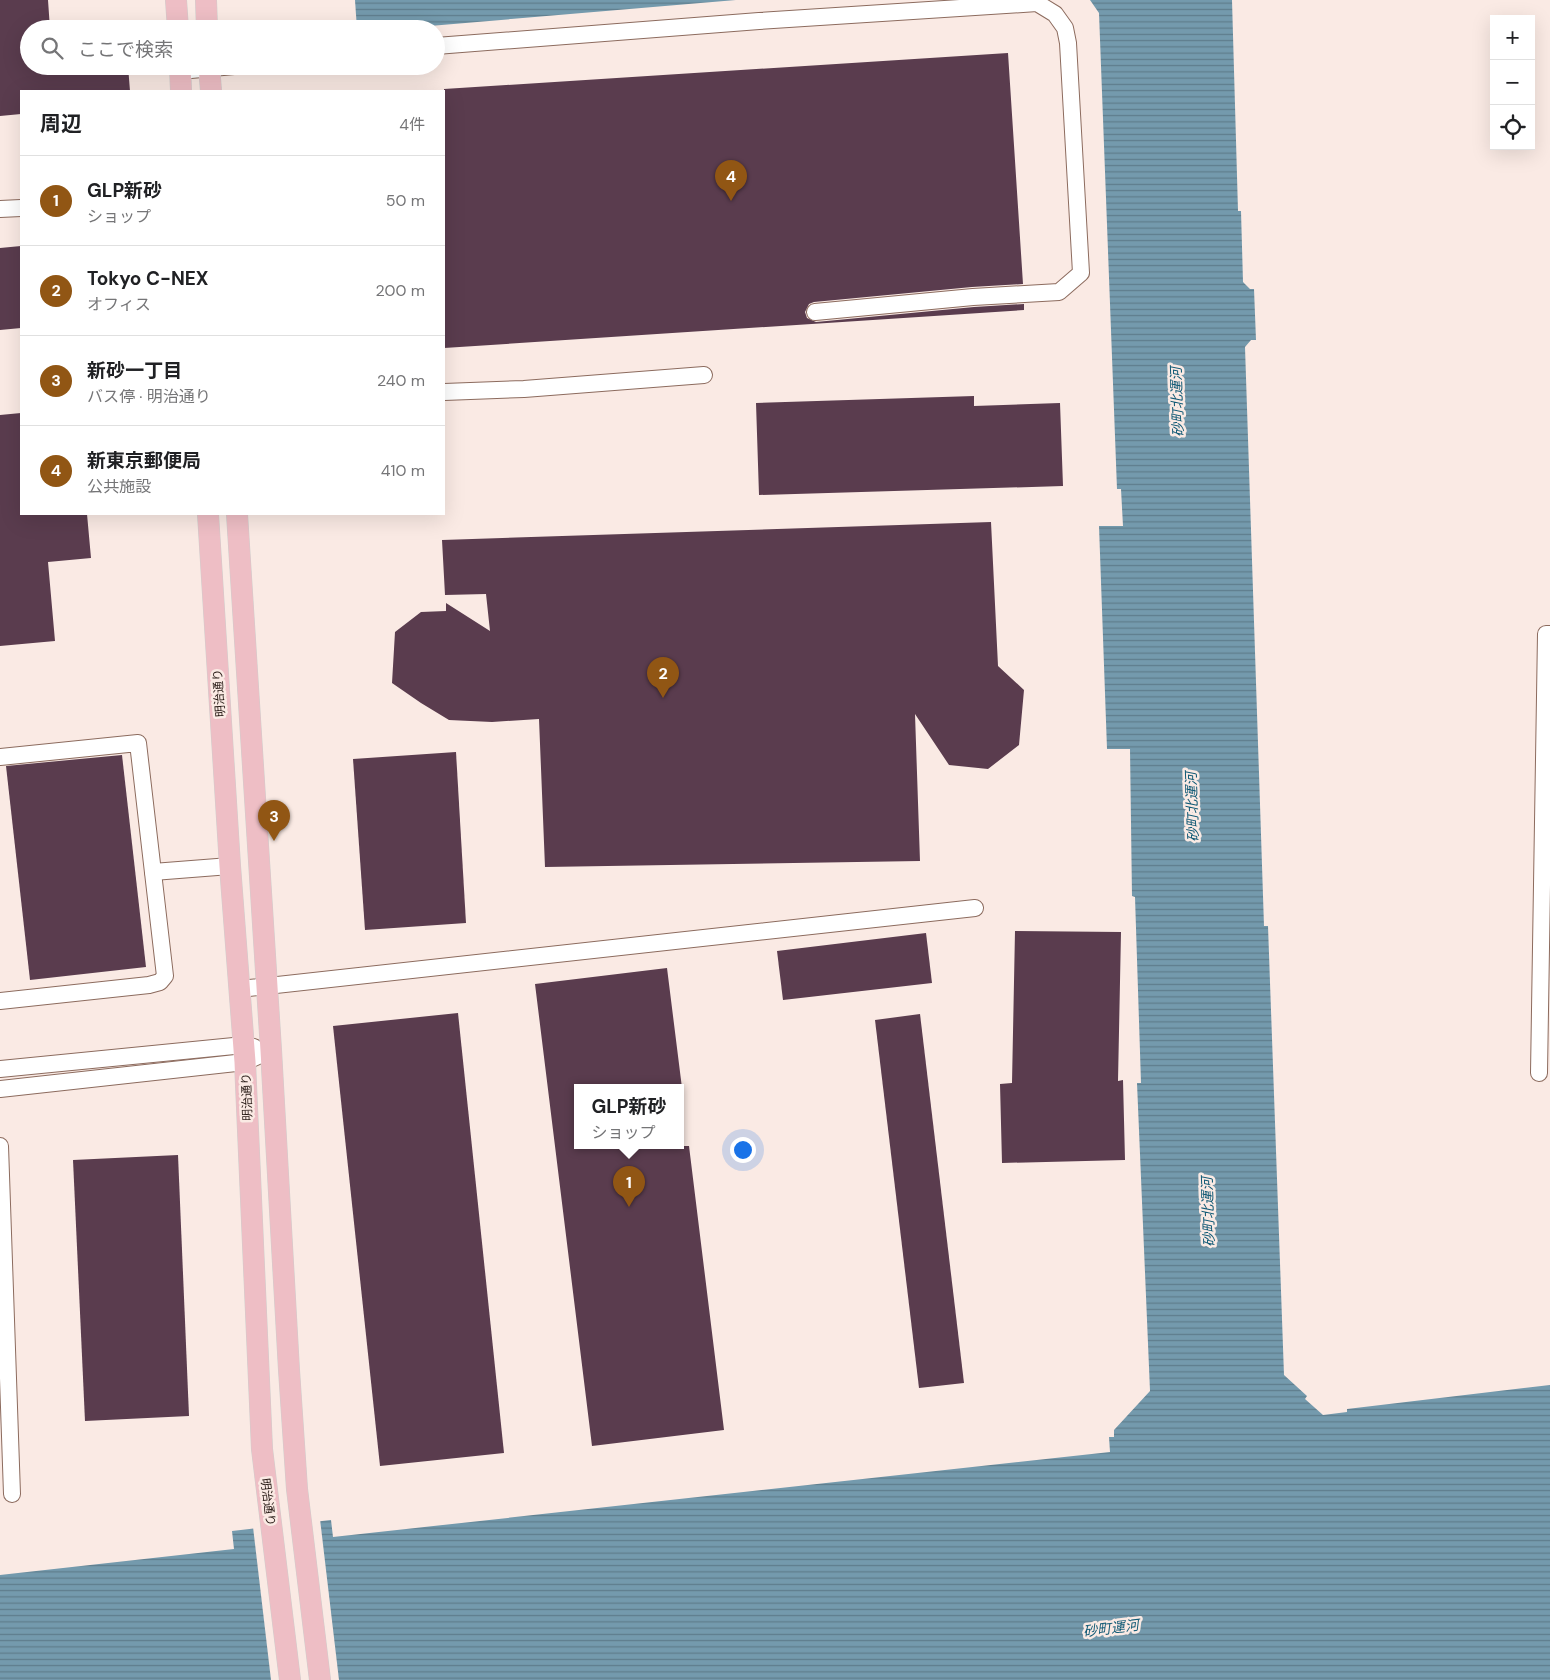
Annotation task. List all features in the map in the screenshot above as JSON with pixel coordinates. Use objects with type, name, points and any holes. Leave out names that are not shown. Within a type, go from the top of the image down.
[{"type":"main road","points":[[176,0],[177,20]]},
{"type":"main road","points":[[206,0],[207,20]]},
{"type":"main road","points":[[210,75],[211,90]]},
{"type":"main road","name":"明治通り","points":[[208,515],[230,866],[245,1053],[262,1449],[290,1680]]},
{"type":"main road","points":[[237,515],[297,1489],[320,1680]]},
{"type":"street","points":[[445,45],[768,20],[1037,3],[1056,14],[1065,28],[1068,44],[1081,273],[1059,292],[973,297],[815,312]]},
{"type":"street","points":[[0,210],[20,208]]},
{"type":"street","points":[[445,392],[524,389],[704,375]]},
{"type":"street","points":[[1538,1073],[1546,634],[1550,634]]},
{"type":"street","points":[[0,757],[138,743],[165,976],[160,982],[149,985],[0,1002]]},
{"type":"street","points":[[153,872],[230,866]]},
{"type":"street","points":[[240,989],[975,908]]},
{"type":"street","points":[[0,1088],[271,1050]]},
{"type":"street","points":[[0,1069],[245,1053]]},
{"type":"street","points":[[0,1146],[12,1494]]},
{"type":"water","points":[[355,0],[736,0],[445,25],[445,20],[356,20]]},
{"type":"water","points":[[1090,0],[1232,0],[1238,211],[1241,211],[1243,282],[1250,289],[1254,289],[1256,340],[1251,340],[1245,347],[1264,926],[1268,926],[1284,1375],[1307,1396],[1305,1399],[1323,1415],[1347,1412],[1347,1409],[1550,1385],[1550,1680],[0,1680],[0,1575],[234,1549],[232,1531],[331,1520],[333,1537],[1110,1452],[1109,1437],[1114,1437],[1114,1430],[1150,1391],[1137,1083],[1141,1083],[1135,897],[1132,896],[1130,749],[1107,749],[1099,526],[1123,526],[1121,489],[1117,489],[1099,13]]},
{"type":"pier","points":[[320,1519],[339,1680],[271,1680],[253,1527]]},
{"type":"building","points":[[0,0],[48,0],[49,20],[20,20],[20,75],[129,75],[130,90],[20,90],[20,114],[0,116]]},
{"type":"building","points":[[1008,53],[1023,284],[814,302],[809,304],[805,312],[807,318],[816,322],[1024,304],[1024,310],[445,348],[444,89]]},
{"type":"building","points":[[20,246],[20,328],[0,330],[0,248]]},
{"type":"building","points":[[974,396],[974,406],[1060,403],[1063,486],[759,495],[756,403]]},
{"type":"building","points":[[20,413],[20,515],[87,515],[91,558],[48,562],[55,641],[0,646],[0,415]]},
{"type":"building","points":[[991,522],[998,666],[1024,690],[1019,745],[988,769],[949,765],[915,714],[920,861],[545,867],[539,719],[492,722],[449,720],[392,683],[395,632],[421,612],[446,611],[446,603],[490,631],[486,594],[445,595],[442,540]]},
{"type":"building","points":[[456,752],[466,923],[365,930],[353,759]]},
{"type":"building","points":[[122,755],[146,967],[30,980],[6,766]]},
{"type":"building","points":[[1015,931],[1121,932],[1118,1081],[1123,1080],[1125,1160],[1002,1163],[1000,1084],[1012,1083]]},
{"type":"building","points":[[926,933],[932,983],[783,1000],[777,951]]},
{"type":"building","points":[[667,968],[682,1084],[574,1084],[574,1149],[684,1149],[684,1146],[689,1146],[724,1430],[592,1446],[535,984]]},
{"type":"building","points":[[458,1013],[504,1453],[380,1466],[333,1026]]},
{"type":"building","points":[[920,1014],[964,1383],[919,1388],[875,1020]]},
{"type":"building","points":[[178,1155],[189,1416],[85,1421],[73,1160]]},
{"type":"place","name":"新東京郵便局","points":[[731,201]]},
{"type":"place","name":"Tokyo C-NEX","points":[[663,698]]},
{"type":"place","name":"新砂一丁目","points":[[274,841]]},
{"type":"place","name":"GLP新砂","points":[[629,1207]]},
{"type":"water label","name":"砂町北運河","points":[[1177,402]]},
{"type":"water label","name":"砂町北運河","points":[[1192,807]]},
{"type":"water label","name":"砂町北運河","points":[[1208,1212]]},
{"type":"water label","name":"砂町運河","points":[[1111,1628]]}]
